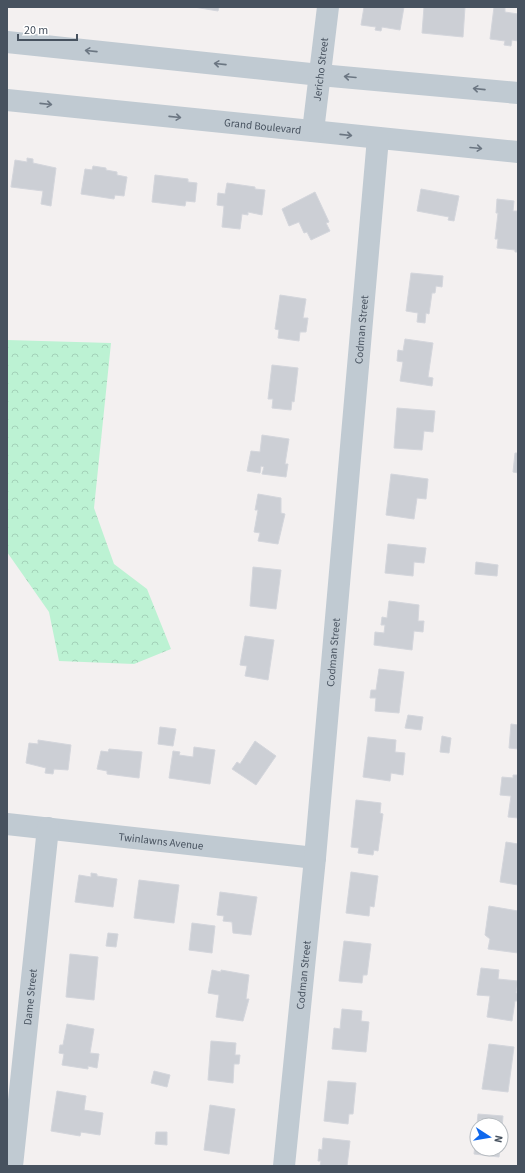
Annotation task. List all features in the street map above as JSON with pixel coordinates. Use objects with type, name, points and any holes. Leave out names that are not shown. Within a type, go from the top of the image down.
[{"type":"street","name":"Jericho Street","points":[[313,132],[328,7]]},
{"type":"street","points":[[7,42],[320,75],[518,93]]},
{"type":"street","name":"Grand Boulevard","points":[[7,100],[518,152]]},
{"type":"street","name":"Codman Street","points":[[284,1166],[315,858],[378,138]]},
{"type":"street","name":"Twinlawns Avenue","points":[[7,824],[315,858]]},
{"type":"street","name":"Dame Street","points":[[12,1166],[48,828]]},
{"type":"green space","points":[[7,340],[111,343],[94,508],[114,564],[147,589],[171,649],[134,664],[59,661],[49,612],[7,552]]},
{"type":"building","points":[[194,7],[219,7],[218,11]]},
{"type":"building","points":[[364,7],[404,7],[400,30],[382,27],[381,31],[375,30],[376,27],[361,25]]},
{"type":"building","points":[[424,7],[465,7],[463,37],[422,33]]},
{"type":"building","points":[[494,7],[505,7],[505,12],[518,14],[518,41],[512,40],[511,46],[504,45],[505,41],[490,39]]},
{"type":"building","points":[[27,158],[33,159],[33,163],[56,168],[51,206],[41,204],[43,191],[11,187],[15,160],[27,162]]},
{"type":"building","points":[[93,166],[106,168],[106,170],[117,172],[117,175],[127,177],[124,196],[115,195],[114,199],[81,194],[85,169],[92,170]]},
{"type":"building","points":[[155,175],[188,179],[188,182],[197,183],[195,202],[186,201],[185,206],[152,202]]},
{"type":"building","points":[[227,183],[265,190],[262,215],[248,212],[248,215],[242,214],[240,229],[222,227],[224,206],[217,205],[218,193],[225,194]]},
{"type":"building","points":[[421,189],[459,196],[454,221],[448,220],[449,217],[417,211]]},
{"type":"building","points":[[315,192],[329,222],[326,223],[330,231],[311,240],[307,232],[304,233],[299,222],[289,226],[282,209]]},
{"type":"building","points":[[497,199],[514,201],[513,211],[518,211],[518,252],[515,252],[515,250],[497,248],[498,239],[495,239],[498,213],[496,213]]},
{"type":"building","points":[[411,273],[443,276],[442,287],[436,286],[435,293],[432,293],[429,314],[426,313],[425,323],[417,322],[418,313],[406,311]]},
{"type":"building","points":[[280,295],[306,299],[303,318],[308,318],[306,332],[300,332],[299,341],[278,338],[279,330],[275,329]]},
{"type":"building","points":[[405,339],[433,343],[428,377],[433,378],[432,386],[400,381],[403,362],[397,361],[398,350],[403,351]]},
{"type":"building","points":[[272,365],[298,368],[294,402],[292,401],[291,410],[272,408],[273,399],[268,399]]},
{"type":"building","points":[[397,408],[435,411],[433,432],[424,431],[422,450],[394,448]]},
{"type":"building","points":[[262,435],[289,439],[285,464],[288,464],[286,477],[262,474],[264,467],[261,466],[260,473],[247,471],[251,451],[260,452]]},
{"type":"building","points":[[515,453],[518,453],[518,473],[513,472]]},
{"type":"building","points":[[391,474],[428,479],[426,499],[417,498],[414,519],[386,515]]},
{"type":"building","points":[[258,494],[281,498],[281,513],[285,514],[278,544],[258,541],[260,533],[254,532],[258,510],[255,510]]},
{"type":"building","points":[[388,544],[426,548],[424,563],[414,562],[413,576],[385,573]]},
{"type":"building","points":[[476,562],[498,565],[497,576],[475,574]]},
{"type":"building","points":[[253,567],[281,570],[276,609],[250,606]]},
{"type":"building","points":[[389,601],[419,605],[418,621],[424,621],[423,632],[414,631],[412,650],[374,645],[375,632],[384,633],[385,625],[381,625],[382,617],[387,618]]},
{"type":"building","points":[[245,636],[274,640],[268,680],[245,676],[247,666],[240,665]]},
{"type":"building","points":[[379,669],[404,672],[399,713],[375,711],[376,698],[370,698],[371,690],[376,690]]},
{"type":"building","points":[[408,715],[423,717],[421,730],[405,728]]},
{"type":"building","points":[[511,724],[518,725],[518,749],[509,748]]},
{"type":"building","points":[[160,727],[176,729],[173,746],[158,744]]},
{"type":"building","points":[[442,736],[451,738],[449,753],[440,752]]},
{"type":"building","points":[[368,737],[396,740],[395,752],[405,753],[403,775],[391,773],[390,781],[363,777]]},
{"type":"building","points":[[38,740],[71,745],[68,770],[54,769],[53,774],[45,773],[46,768],[26,763],[29,743],[38,744]]},
{"type":"building","points":[[255,741],[276,756],[256,785],[232,769],[237,762],[240,764]]},
{"type":"building","points":[[194,747],[215,750],[210,784],[169,778],[173,751],[180,752],[179,755],[193,757]]},
{"type":"building","points":[[109,749],[142,752],[139,778],[107,774],[107,771],[97,769],[101,751],[108,752]]},
{"type":"building","points":[[513,775],[518,775],[518,818],[508,817],[511,796],[500,795],[502,777],[513,778]]},
{"type":"building","points":[[356,800],[381,803],[380,813],[383,814],[378,851],[374,850],[373,855],[358,853],[359,848],[351,847]]},
{"type":"building","points":[[506,842],[518,844],[518,885],[500,882]]},
{"type":"building","points":[[351,872],[378,876],[374,907],[370,906],[369,916],[346,913]]},
{"type":"building","points":[[91,873],[97,874],[97,876],[117,879],[113,907],[75,902],[79,875],[91,877]]},
{"type":"building","points":[[139,880],[179,885],[174,923],[134,918]]},
{"type":"building","points":[[220,892],[257,897],[251,935],[233,933],[232,922],[223,921],[224,916],[217,915]]},
{"type":"building","points":[[489,906],[518,911],[518,953],[488,949],[490,939],[485,935]]},
{"type":"building","points":[[192,923],[215,926],[212,953],[189,950]]},
{"type":"building","points":[[108,933],[118,934],[116,947],[106,946]]},
{"type":"building","points":[[344,941],[371,944],[367,975],[363,975],[362,983],[339,981]]},
{"type":"building","points":[[70,954],[98,957],[94,1000],[66,997]]},
{"type":"building","points":[[481,968],[499,970],[498,979],[518,981],[516,993],[518,993],[518,1001],[515,1001],[512,1021],[487,1017],[490,996],[477,995]]},
{"type":"building","points":[[212,970],[221,972],[221,970],[249,975],[246,999],[249,999],[243,1021],[216,1017],[219,995],[208,993]]},
{"type":"building","points":[[342,1009],[362,1011],[361,1021],[369,1022],[366,1052],[332,1049],[334,1028],[340,1029]]},
{"type":"building","points":[[67,1024],[94,1029],[90,1053],[99,1054],[97,1068],[88,1066],[88,1069],[62,1065],[64,1054],[59,1053],[60,1045],[63,1045]]},
{"type":"building","points":[[211,1041],[236,1043],[235,1055],[240,1055],[239,1064],[234,1064],[233,1083],[208,1080]]},
{"type":"building","points":[[489,1044],[514,1047],[508,1092],[482,1089]]},
{"type":"building","points":[[154,1071],[170,1075],[167,1087],[151,1083]]},
{"type":"building","points":[[328,1081],[356,1083],[353,1114],[349,1114],[348,1124],[324,1121]]},
{"type":"building","points":[[57,1091],[86,1096],[84,1110],[103,1113],[100,1135],[81,1132],[80,1136],[51,1131]]},
{"type":"building","points":[[210,1105],[235,1109],[229,1154],[204,1150]]},
{"type":"building","points":[[478,1114],[503,1116],[503,1117],[478,1117]]},
{"type":"building","points":[[156,1132],[167,1132],[167,1145],[155,1144]]},
{"type":"building","points":[[323,1138],[350,1141],[347,1166],[320,1166],[321,1161],[318,1161],[319,1149],[322,1150]]}]
